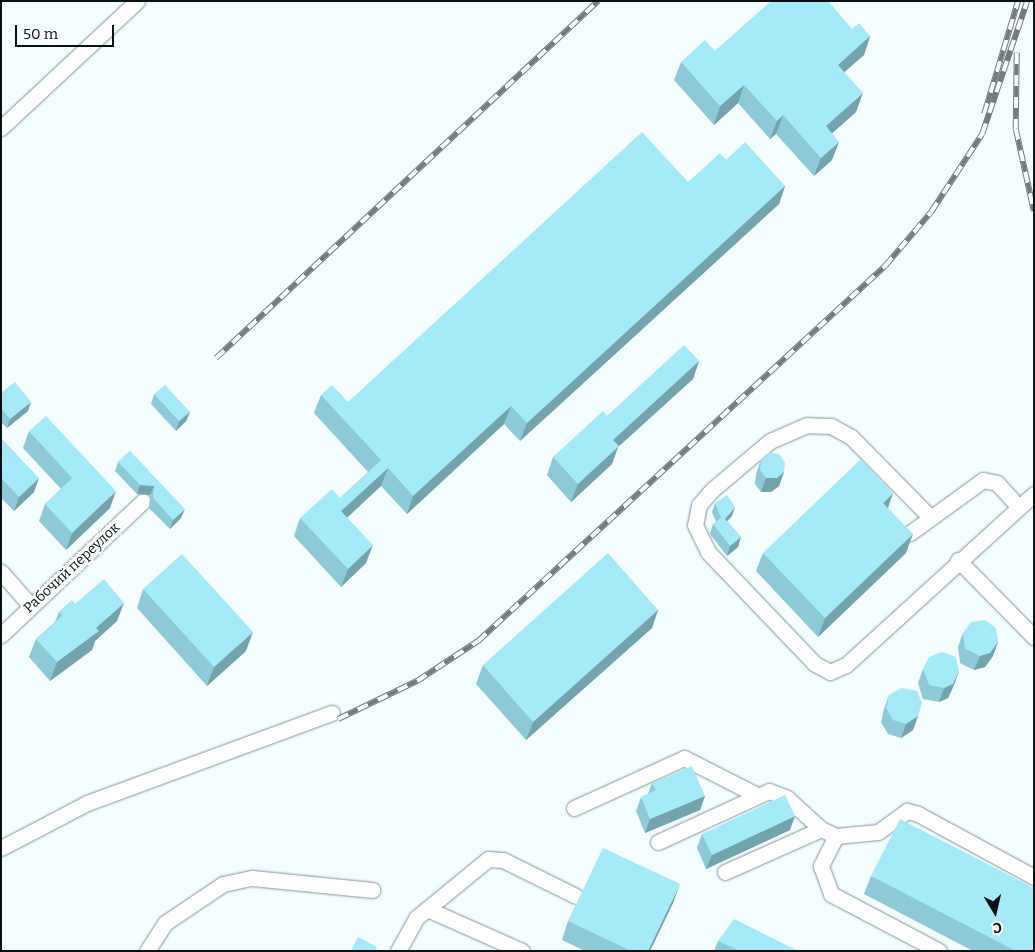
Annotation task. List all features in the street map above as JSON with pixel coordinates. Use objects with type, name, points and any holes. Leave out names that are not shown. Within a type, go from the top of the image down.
[{"type":"street","points":[[1,128],[137,1]]},
{"type":"street","points":[[929,516],[851,437],[831,426],[814,425],[770,441],[703,498],[695,524],[708,552],[815,664],[830,672],[846,665],[958,560],[1034,494]]},
{"type":"street","points":[[910,534],[929,516],[983,480],[997,484],[1018,506]]},
{"type":"street","name":"Рабочий переулок","points":[[1,635],[143,501]]},
{"type":"street","points":[[958,560],[1034,637]]},
{"type":"street","points":[[1,572],[31,606]]},
{"type":"street","points":[[1,848],[87,803],[332,713]]},
{"type":"street","points":[[574,808],[684,758],[755,794]]},
{"type":"street","points":[[658,842],[755,794],[777,792],[820,829],[836,836],[878,832],[907,811],[1034,877]]},
{"type":"street","points":[[724,872],[820,829]]},
{"type":"street","points":[[836,836],[821,866],[831,894],[939,951]]},
{"type":"street","points":[[398,951],[416,918],[488,859],[503,860],[576,896]]},
{"type":"street","points":[[147,951],[165,923],[223,884],[252,878],[372,890]]},
{"type":"street","points":[[427,908],[522,951]]},
{"type":"building","points":[[771,1],[828,1],[852,29],[859,23],[870,36],[838,65],[863,93],[826,126],[839,142],[821,158],[783,115],[777,121],[744,85],[720,106],[681,62],[705,40],[715,51]]},
{"type":"building","points":[[642,132],[688,182],[720,153],[726,160],[745,142],[785,186],[527,423],[511,406],[413,496],[388,468],[341,511],[373,545],[348,569],[300,518],[332,489],[340,498],[381,460],[321,395],[332,385],[348,402]]},
{"type":"building","points":[[684,345],[699,361],[613,440],[619,446],[578,484],[553,457],[603,411],[607,416]]},
{"type":"building","points":[[15,382],[31,402],[10,419],[1,408],[1,393]]},
{"type":"building","points":[[165,385],[190,412],[179,421],[154,394]]},
{"type":"building","points":[[46,416],[116,491],[72,533],[45,504],[72,478],[29,431]]},
{"type":"building","points":[[1,438],[39,478],[19,497],[1,478]]},
{"type":"building","points":[[130,451],[185,509],[173,520],[153,498],[154,486],[140,485],[118,462]]},
{"type":"building","points":[[769,453],[779,454],[785,462],[784,472],[777,478],[766,478],[760,470],[761,460]]},
{"type":"building","points":[[861,459],[893,493],[883,503],[913,534],[825,618],[763,553]]},
{"type":"building","points":[[727,495],[735,507],[725,519],[741,537],[730,546],[713,524],[721,518],[715,503]]},
{"type":"building","points":[[608,553],[658,610],[533,722],[483,665]]},
{"type":"building","points":[[182,554],[253,632],[214,667],[143,589]]},
{"type":"building","points":[[104,579],[124,603],[96,628],[99,631],[57,662],[36,639],[62,616],[59,612],[65,606],[72,600],[75,604]]},
{"type":"building","points":[[985,620],[996,628],[998,642],[990,653],[980,656],[965,649],[963,633],[971,622]]},
{"type":"building","points":[[942,652],[956,657],[959,671],[953,684],[944,688],[929,685],[923,669],[929,657]]},
{"type":"building","points":[[901,688],[917,691],[922,703],[918,716],[906,724],[893,720],[886,708],[889,695]]},
{"type":"building","points":[[692,766],[705,796],[650,819],[641,797],[656,790],[652,783]]},
{"type":"building","points":[[785,795],[795,816],[712,855],[702,834]]},
{"type":"building","points":[[900,819],[1034,888],[1034,951],[1016,951],[871,876]]},
{"type":"building","points":[[603,848],[680,884],[648,951],[631,951],[568,921]]},
{"type":"building","points":[[734,919],[798,951],[740,951],[718,941]]},
{"type":"building","points":[[358,937],[377,947],[375,951],[351,951]]},
{"type":"railway","points":[[216,358],[598,1]]},
{"type":"railway","points":[[984,114],[1018,1]]},
{"type":"railway","points":[[338,719],[417,681],[478,641],[885,266],[931,212],[982,134],[1027,1]]},
{"type":"railway","points":[[1017,53],[1016,129],[1034,211]]}]
